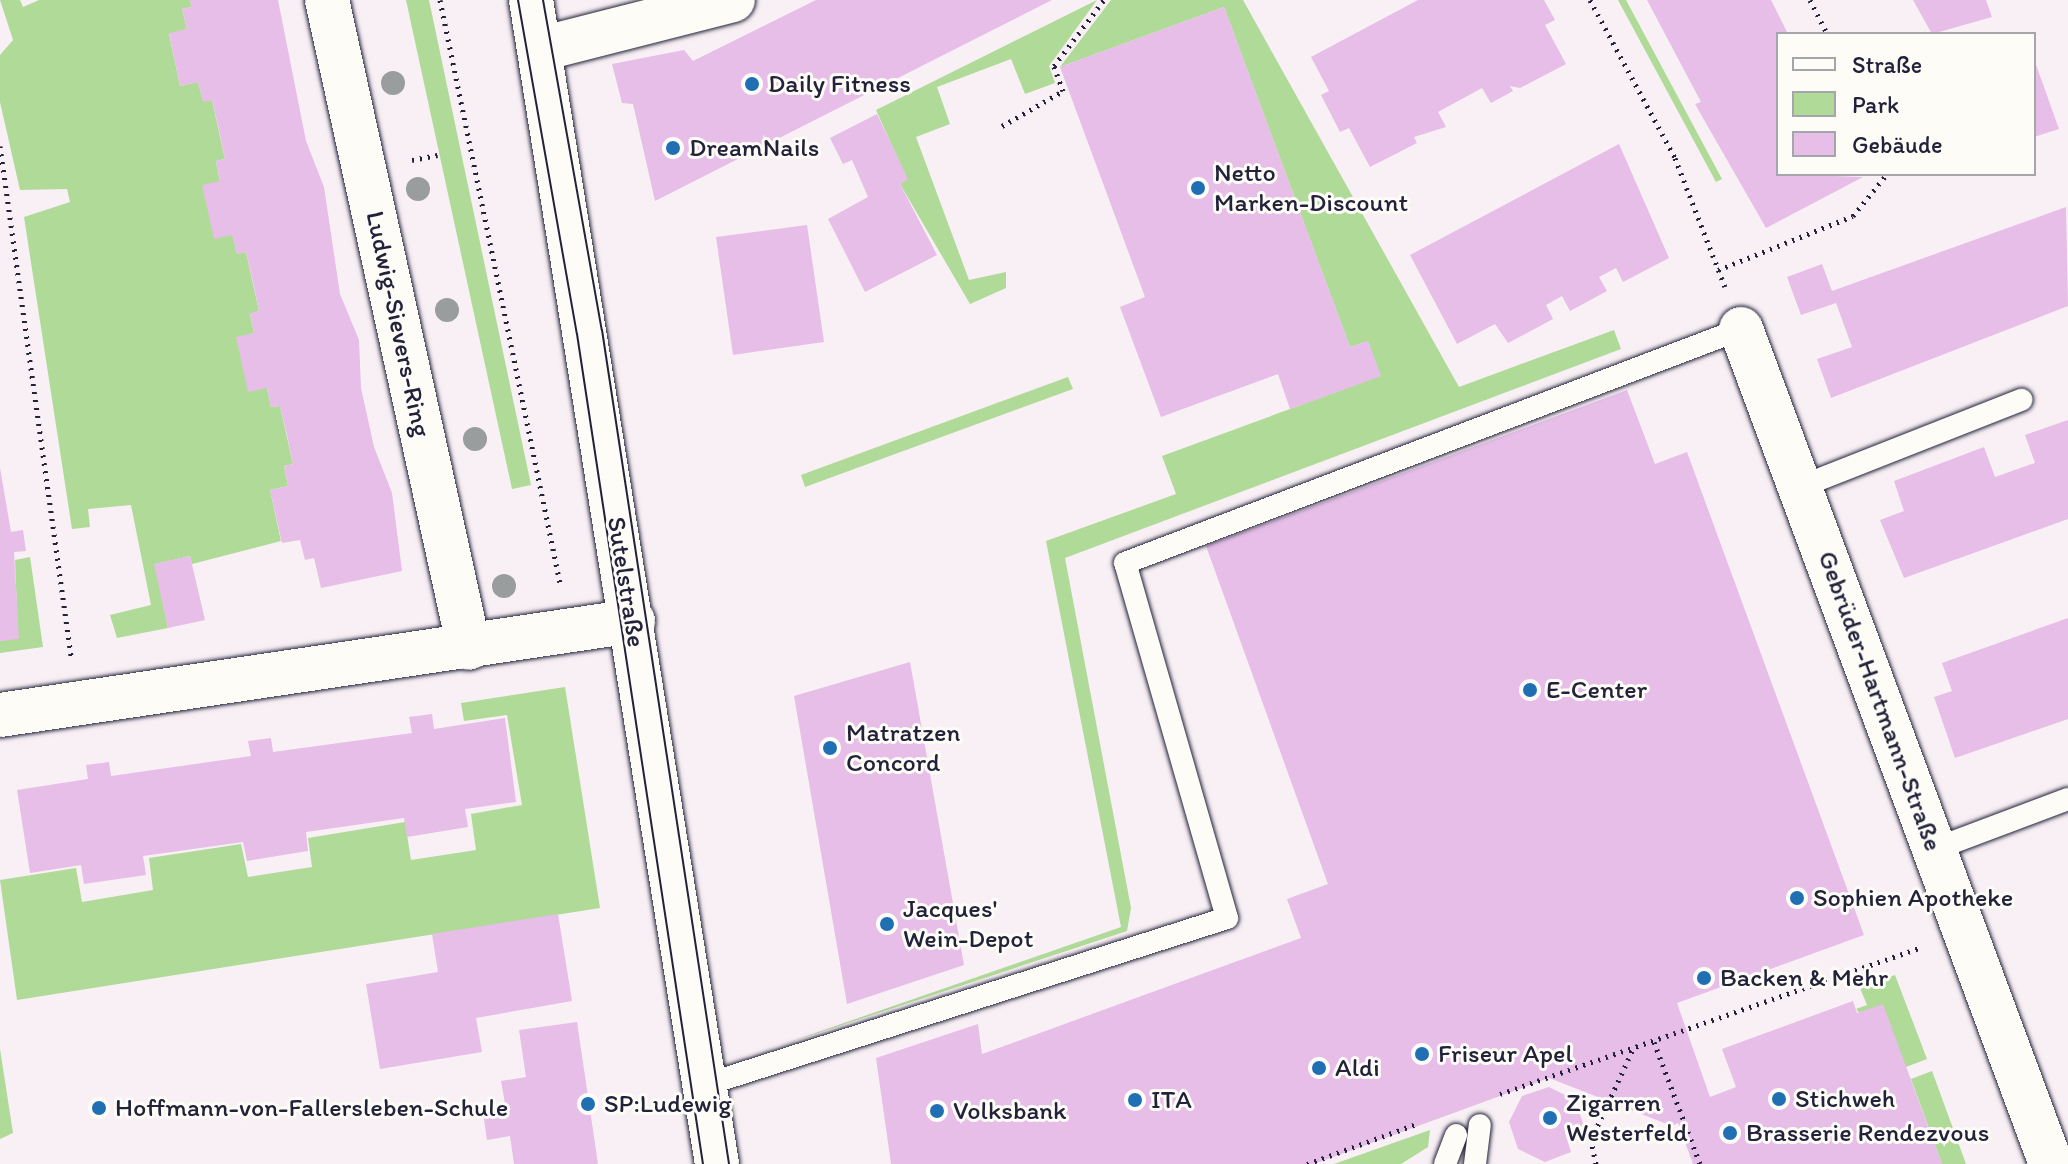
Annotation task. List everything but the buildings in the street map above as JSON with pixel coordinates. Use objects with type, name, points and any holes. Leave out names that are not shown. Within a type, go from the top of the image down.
[{"type":"street","name":"Ludwig-Sievers-Ring","points":[[327,0],[469,648]]},
{"type":"street","name":"Sutelstraße","points":[[531,0],[633,621],[717,1164]]},
{"type":"street","points":[[541,49],[733,0]]},
{"type":"street","name":"Gebrüder-Hartmann-Straße","points":[[1741,329],[2051,1164]]},
{"type":"street","points":[[0,715],[469,648],[633,621]]},
{"type":"lane","points":[[705,1085],[1227,918],[1125,563],[1741,329]]},
{"type":"lane","points":[[1800,487],[2021,400]]},
{"type":"lane","points":[[1935,849],[2068,799]]},
{"type":"lane","points":[[1475,1164],[1480,1125]]},
{"type":"lane","points":[[1445,1164],[1456,1135]]},
{"type":"path","points":[[440,0],[568,633]]},
{"type":"path","points":[[1002,126],[1063,91],[1054,66],[1104,0]]},
{"type":"path","points":[[1590,0],[1675,158],[1741,329]]},
{"type":"path","points":[[1810,0],[1826,32]]},
{"type":"path","points":[[0,146],[78,704]]},
{"type":"path","points":[[1718,270],[1853,216],[1885,176]]},
{"type":"path","points":[[1494,1096],[1966,931]]},
{"type":"path","points":[[1654,1042],[1700,1164]]},
{"type":"path","points":[[1596,1164],[1591,1140],[1633,1049]]},
{"type":"path","points":[[1307,1164],[1436,1117]]},
{"type":"green space","points":[[0,0],[20,0],[23,7],[39,0],[190,0],[192,7],[182,9],[187,29],[169,34],[180,86],[198,82],[203,101],[212,100],[225,159],[216,161],[220,181],[237,254],[246,252],[259,311],[250,314],[254,333],[236,338],[267,388],[271,407],[280,406],[293,464],[284,466],[288,486],[270,490],[281,541],[192,564],[190,556],[155,564],[168,628],[117,638],[110,615],[151,605],[131,505],[88,509],[90,527],[72,529],[24,217],[70,202],[67,189],[20,190],[0,102],[0,55],[13,40]]},
{"type":"green space","points":[[406,0],[429,0],[531,485],[512,489]]},
{"type":"green space","points":[[1097,0],[1049,66],[1055,83],[1025,94],[1011,59],[937,87],[950,124],[916,137],[969,280],[1006,272],[1006,288],[970,304],[900,184],[907,179],[876,110]]},
{"type":"green space","points":[[1111,0],[1243,0],[1459,387],[1614,330],[1621,349],[1065,558],[1131,908],[1127,931],[778,1046],[1121,927],[1046,541],[1176,494],[1162,456],[1380,376],[1368,341],[1350,347],[1224,7],[1060,67]]},
{"type":"green space","points":[[1618,0],[1626,0],[1722,179],[1716,182]]},
{"type":"green space","points":[[1068,377],[1073,389],[805,487],[801,475]]},
{"type":"green space","points":[[30,557],[43,647],[0,653],[0,641],[18,638],[15,560]]},
{"type":"green space","points":[[565,687],[600,908],[17,1000],[0,880],[76,868],[82,902],[153,890],[149,858],[241,844],[248,877],[312,867],[308,838],[405,822],[411,860],[476,850],[471,814],[522,805],[507,715],[464,721],[461,703]]},
{"type":"green space","points":[[1895,975],[1927,1059],[1906,1067],[1856,1009],[1867,1005],[1860,988]]},
{"type":"green space","points":[[0,1049],[13,1133],[0,1139]]},
{"type":"green space","points":[[1932,1071],[1966,1164],[1942,1164],[1911,1079]]},
{"type":"green space","points":[[1430,1130],[1428,1147],[1401,1164],[1334,1164]]},
{"type":"tram line","points":[[518,0],[577,334],[703,1164]]},
{"type":"tram line","points":[[543,0],[602,330],[729,1164]]},
{"type":"place","name":"Daily Fitness","points":[[752,84]]},
{"type":"place","name":"DreamNails","points":[[673,148]]},
{"type":"place","name":"Netto Marken-Discount","points":[[1198,188]]},
{"type":"place","name":"E-Center","points":[[1530,690]]},
{"type":"place","name":"Matratzen Concord","points":[[830,748]]},
{"type":"place","name":"Sophien Apotheke","points":[[1797,898]]},
{"type":"place","name":"Jacques' Wein-Depot","points":[[887,924]]},
{"type":"place","name":"Backen & Mehr","points":[[1704,978]]},
{"type":"place","name":"Friseur Apel","points":[[1422,1054]]},
{"type":"place","name":"Aldi","points":[[1319,1068]]},
{"type":"place","name":"Stichweh","points":[[1779,1099]]},
{"type":"place","name":"ITA","points":[[1135,1100]]},
{"type":"place","name":"SP:Ludewig","points":[[588,1104]]},
{"type":"place","name":"Hoffmann-von-Fallersleben-Schule","points":[[99,1108]]},
{"type":"place","name":"Volksbank","points":[[937,1111]]},
{"type":"place","name":"Zigarren Westerfeld","points":[[1550,1118]]},
{"type":"place","name":"Brasserie Rendezvous","points":[[1730,1133]]}]
